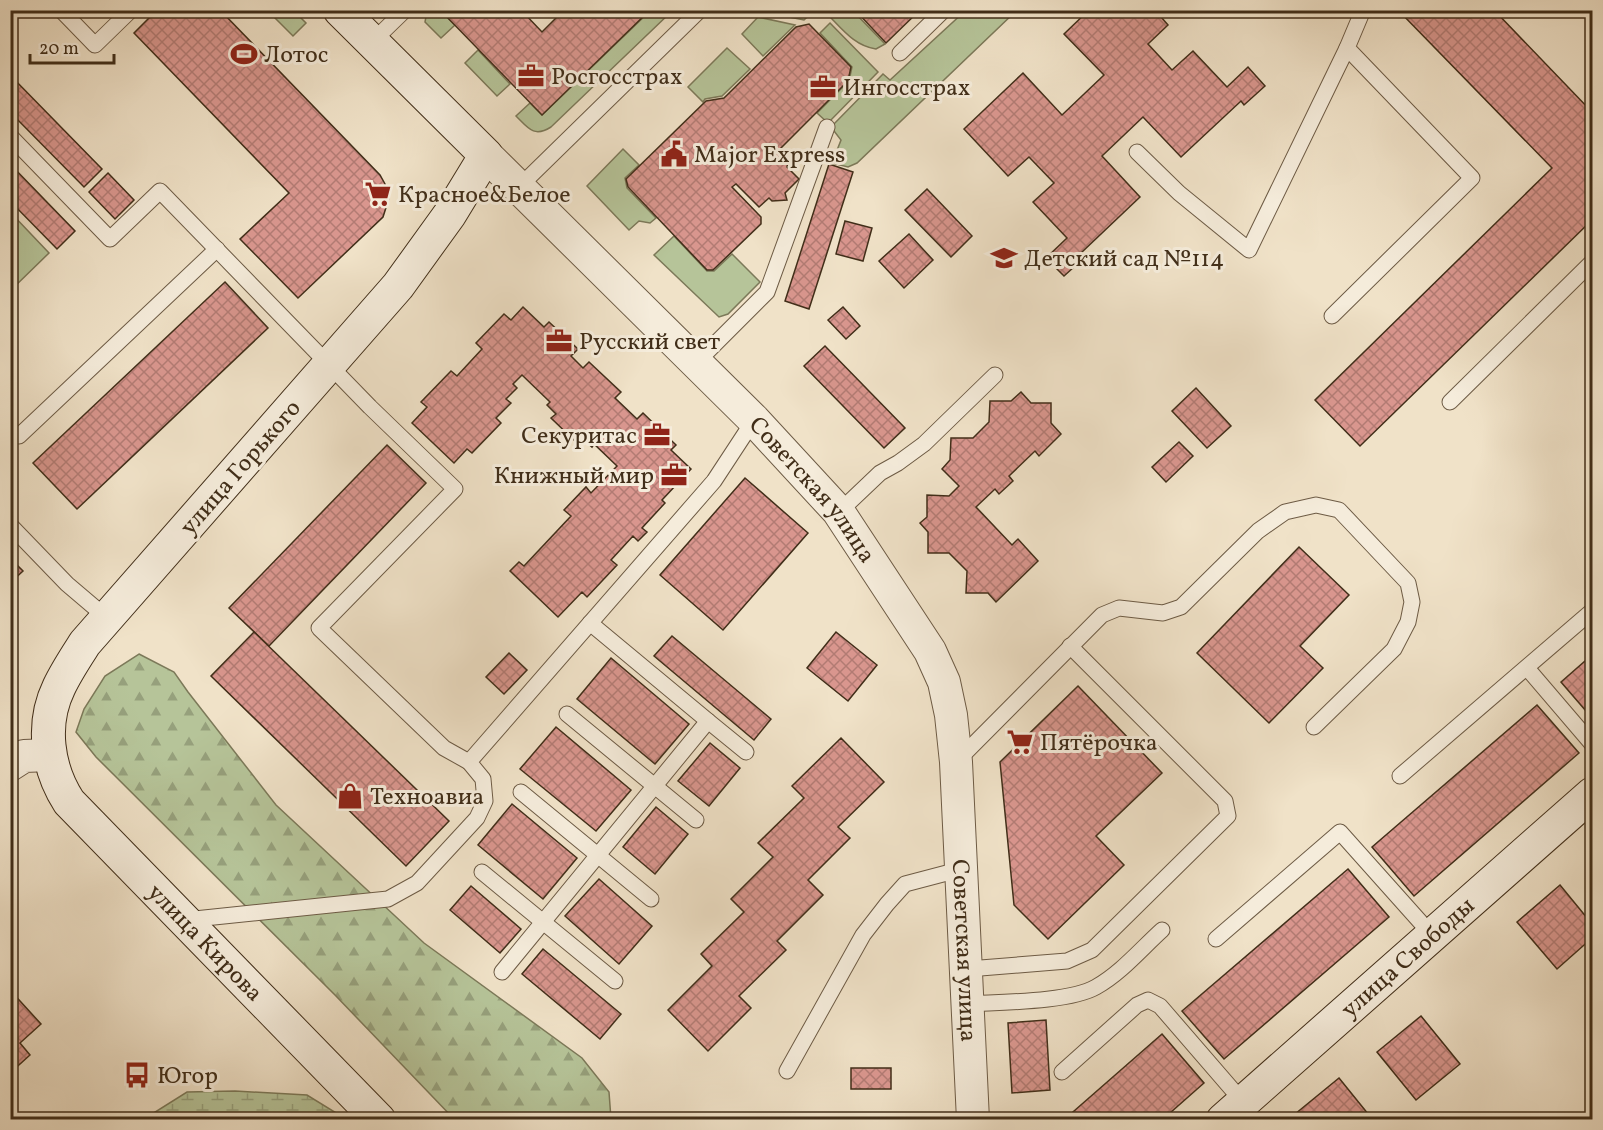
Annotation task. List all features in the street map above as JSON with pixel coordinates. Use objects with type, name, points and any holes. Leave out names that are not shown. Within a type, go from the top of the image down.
[{"type":"street","name":"Советская улица","points":[[340,10],[754,420],[839,513],[930,651],[944,682],[951,715],[956,762],[968,969],[973,1119]]},
{"type":"street","name":"улица Горького","points":[[24,756],[47,723],[58,688],[84,643],[398,286],[450,214],[486,155]]},
{"type":"street","name":"улица Кирова","points":[[24,756],[59,786],[69,802],[379,1119]]},
{"type":"street","name":"улица Свободы","points":[[1233,1111],[1593,794]]},
{"type":"lane","points":[[61,10],[95,45],[130,10]]},
{"type":"lane","points":[[372,42],[405,10]]},
{"type":"lane","points":[[519,187],[700,10]]},
{"type":"lane","points":[[900,53],[944,10]]},
{"type":"lane","points":[[1137,152],[1179,193],[1249,250],[1347,48],[1363,10]]},
{"type":"lane","points":[[1332,316],[1472,178],[1347,48]]},
{"type":"lane","points":[[696,363],[767,292],[827,127]]},
{"type":"lane","points":[[10,136],[110,239],[160,191],[329,365],[455,489],[319,627],[444,748],[469,762],[483,779],[485,801],[477,818],[417,883],[388,899],[185,920]]},
{"type":"lane","points":[[19,436],[217,249]]},
{"type":"lane","points":[[1450,402],[1593,262]]},
{"type":"lane","points":[[839,513],[880,473],[924,444],[995,375]]},
{"type":"lane","points":[[469,762],[714,482],[754,420]]},
{"type":"lane","points":[[956,762],[1102,615],[1119,608],[1163,613],[1181,607],[1258,531],[1285,512],[1316,505],[1339,510],[1408,583],[1412,602],[1408,622],[1394,649],[1314,727]]},
{"type":"lane","points":[[10,525],[67,584],[107,618]]},
{"type":"lane","points":[[1400,776],[1593,611]]},
{"type":"lane","points":[[590,623],[746,752]]},
{"type":"lane","points":[[968,969],[1067,961],[1092,950],[1228,816],[1225,801],[1070,646]]},
{"type":"lane","points":[[1527,668],[1593,744]]},
{"type":"lane","points":[[567,714],[696,820]]},
{"type":"lane","points":[[502,972],[708,721]]},
{"type":"lane","points":[[521,792],[651,899]]},
{"type":"lane","points":[[1216,939],[1340,832],[1432,935]]},
{"type":"lane","points":[[787,1071],[863,935],[887,904],[906,884],[962,868]]},
{"type":"lane","points":[[482,872],[615,981]]},
{"type":"lane","points":[[969,1004],[1076,996],[1096,987],[1117,972],[1162,930]]},
{"type":"lane","points":[[1062,1072],[1137,1005],[1148,1000],[1160,1006],[1233,1111]]},
{"type":"green space","points":[[764,10],[814,11],[804,20],[763,12]]},
{"type":"green space","points":[[268,11],[294,11],[306,23],[293,36]]},
{"type":"green space","points":[[427,11],[445,11],[443,13],[455,25],[441,38],[425,22]]},
{"type":"green space","points":[[650,11],[672,11],[551,127],[536,132],[528,128],[516,116],[530,103],[542,115]]},
{"type":"green space","points":[[824,11],[853,11],[885,44],[876,49],[860,44]]},
{"type":"green space","points":[[965,11],[1016,11],[857,163],[848,167],[832,163],[841,140],[831,127],[883,74],[890,80]]},
{"type":"green space","points":[[758,17],[795,25],[763,56],[742,34]]},
{"type":"green space","points":[[830,23],[878,72],[828,123],[817,113],[849,81],[852,67],[820,33]]},
{"type":"green space","points":[[727,48],[750,69],[722,96],[705,99],[703,102],[688,87]]},
{"type":"green space","points":[[478,50],[510,84],[497,96],[465,63]]},
{"type":"green space","points":[[623,149],[639,165],[625,178],[627,188],[656,218],[650,223],[639,221],[629,230],[587,186]]},
{"type":"green space","points":[[11,213],[49,253],[11,290]]},
{"type":"green space","points":[[674,236],[707,271],[714,271],[732,254],[760,282],[728,314],[719,317],[654,255]]},
{"type":"green space","points":[[139,654],[174,672],[276,805],[424,943],[582,1058],[609,1092],[611,1119],[454,1119],[335,995],[96,757],[76,732],[84,709],[105,676]]},
{"type":"green space","points":[[235,1091],[307,1095],[346,1119],[144,1119],[187,1092]]},
{"type":"building","points":[[157,10],[220,10],[380,175],[385,184],[389,198],[383,217],[298,298],[240,239],[289,193],[134,33]]},
{"type":"building","points":[[445,10],[521,10],[542,32],[564,10],[650,10],[542,115],[443,13]]},
{"type":"building","points":[[855,10],[920,10],[886,43]]},
{"type":"building","points":[[1089,10],[1155,10],[1168,25],[1148,44],[1172,70],[1193,51],[1227,87],[1248,67],[1265,86],[1244,105],[1241,101],[1181,157],[1143,117],[1102,156],[1140,197],[1081,253],[1085,257],[1064,276],[1046,258],[1067,238],[1033,202],[1054,183],[1029,157],[1008,176],[964,129],[1023,73],[1062,115],[1104,75],[1064,34]]},
{"type":"building","points":[[1398,10],[1494,10],[1592,112],[1592,220],[1360,446],[1315,400],[1552,168]]},
{"type":"building","points":[[809,24],[851,67],[848,81],[778,151],[788,161],[787,167],[799,179],[785,193],[787,200],[772,201],[769,198],[759,207],[736,184],[732,187],[761,217],[761,224],[713,270],[707,270],[628,187],[626,179],[706,101],[724,98],[796,27]]},
{"type":"building","points":[[10,75],[102,169],[84,187],[10,112]]},
{"type":"building","points":[[10,164],[75,231],[57,249],[10,201]]},
{"type":"building","points":[[829,164],[853,172],[809,309],[785,301]]},
{"type":"building","points":[[108,173],[134,200],[115,219],[89,192]]},
{"type":"building","points":[[927,189],[972,236],[951,257],[905,210]]},
{"type":"building","points":[[845,221],[872,228],[863,261],[836,254]]},
{"type":"building","points":[[909,234],[933,260],[904,288],[879,261]]},
{"type":"building","points":[[225,282],[268,328],[77,509],[33,463]]},
{"type":"building","points":[[523,307],[544,327],[549,322],[578,349],[571,356],[583,368],[589,362],[621,392],[615,398],[637,419],[643,413],[676,445],[671,450],[691,469],[662,500],[665,503],[642,528],[647,532],[638,541],[633,536],[611,560],[617,565],[587,597],[582,592],[558,617],[510,571],[519,562],[524,566],[571,516],[564,510],[586,487],[591,493],[617,466],[594,444],[592,447],[583,439],[578,444],[551,418],[556,414],[547,405],[550,402],[522,375],[513,384],[517,388],[506,399],[511,403],[496,418],[501,423],[472,453],[467,449],[454,463],[412,423],[427,407],[421,402],[451,371],[457,376],[482,349],[476,343],[504,314],[511,320]]},
{"type":"building","points":[[843,307],[860,326],[846,339],[828,320]]},
{"type":"building","points":[[825,346],[905,428],[884,448],[804,366]]},
{"type":"building","points":[[1196,388],[1231,426],[1207,448],[1172,411]]},
{"type":"building","points":[[1021,392],[1031,403],[1051,403],[1051,423],[1061,434],[1039,456],[1035,451],[1009,476],[1013,481],[999,494],[995,489],[976,507],[1012,545],[1018,539],[1038,561],[996,602],[988,593],[966,593],[967,571],[949,553],[928,553],[928,532],[920,523],[927,517],[927,495],[949,496],[959,486],[942,469],[950,460],[951,438],[973,438],[989,422],[990,401],[1011,401]]},
{"type":"building","points":[[1179,442],[1193,456],[1166,482],[1152,467]]},
{"type":"building","points":[[387,445],[426,483],[269,646],[229,608]]},
{"type":"building","points":[[745,478],[808,533],[723,630],[660,575]]},
{"type":"building","points":[[1299,547],[1349,595],[1300,646],[1323,668],[1269,723],[1197,653]]},
{"type":"building","points":[[10,558],[23,571],[10,583]]},
{"type":"building","points":[[254,632],[449,821],[406,866],[211,676]]},
{"type":"building","points":[[836,632],[877,665],[848,701],[807,668]]},
{"type":"building","points":[[672,636],[771,719],[754,740],[654,656]]},
{"type":"building","points":[[509,653],[527,670],[504,694],[486,677]]},
{"type":"building","points":[[1592,655],[1592,718],[1561,682]]},
{"type":"building","points":[[611,658],[689,724],[655,764],[577,699]]},
{"type":"building","points":[[1078,686],[1162,773],[1096,836],[1124,865],[1048,939],[1014,905],[1000,762]]},
{"type":"building","points":[[1537,705],[1579,753],[1414,896],[1372,847]]},
{"type":"building","points":[[556,727],[631,790],[596,831],[520,769]]},
{"type":"building","points":[[841,738],[884,782],[838,827],[850,838],[808,880],[823,895],[777,941],[786,950],[739,996],[751,1008],[708,1051],[668,1010],[712,966],[701,954],[744,912],[731,899],[773,857],[758,843],[804,798],[792,786]]},
{"type":"building","points":[[710,743],[740,768],[709,806],[678,781]]},
{"type":"building","points":[[512,804],[577,858],[543,899],[478,845]]},
{"type":"building","points":[[656,807],[688,834],[655,874],[623,847]]},
{"type":"building","points":[[1348,869],[1389,917],[1224,1059],[1182,1011]]},
{"type":"building","points":[[599,879],[652,926],[619,964],[565,916]]},
{"type":"building","points":[[1560,885],[1592,924],[1592,938],[1557,969],[1517,922]]},
{"type":"building","points":[[471,886],[521,929],[500,953],[450,910]]},
{"type":"building","points":[[543,949],[621,1014],[600,1039],[522,974]]},
{"type":"building","points":[[10,990],[41,1024],[20,1043],[30,1055],[10,1073]]},
{"type":"building","points":[[1421,1016],[1460,1064],[1416,1100],[1377,1052]]},
{"type":"building","points":[[1046,1020],[1050,1090],[1012,1093],[1008,1023]]},
{"type":"building","points":[[1162,1034],[1204,1083],[1162,1120],[1053,1120],[1061,1113],[1066,1118]]},
{"type":"building","points":[[851,1068],[891,1068],[891,1089],[851,1089]]},
{"type":"building","points":[[1339,1078],[1373,1120],[1300,1120],[1295,1114]]},
{"type":"place","name":"Лотос","points":[[244,54]]},
{"type":"place","name":"Росгосстрах","points":[[531,76]]},
{"type":"place","name":"Ингосстрах","points":[[823,87]]},
{"type":"place","name":"Major Express","points":[[674,154]]},
{"type":"place","name":"Красное&Белое","points":[[378,194]]},
{"type":"place","name":"Детский сад №114","points":[[1004,258]]},
{"type":"place","name":"Русский свет","points":[[559,341]]},
{"type":"place","name":"Секуритас","points":[[657,435]]},
{"type":"place","name":"Книжный мир","points":[[674,475]]},
{"type":"place","name":"Пятёрочка","points":[[1020,742]]},
{"type":"place","name":"Техноавиа","points":[[350,796]]},
{"type":"place","name":"Югор","points":[[137,1075]]}]
